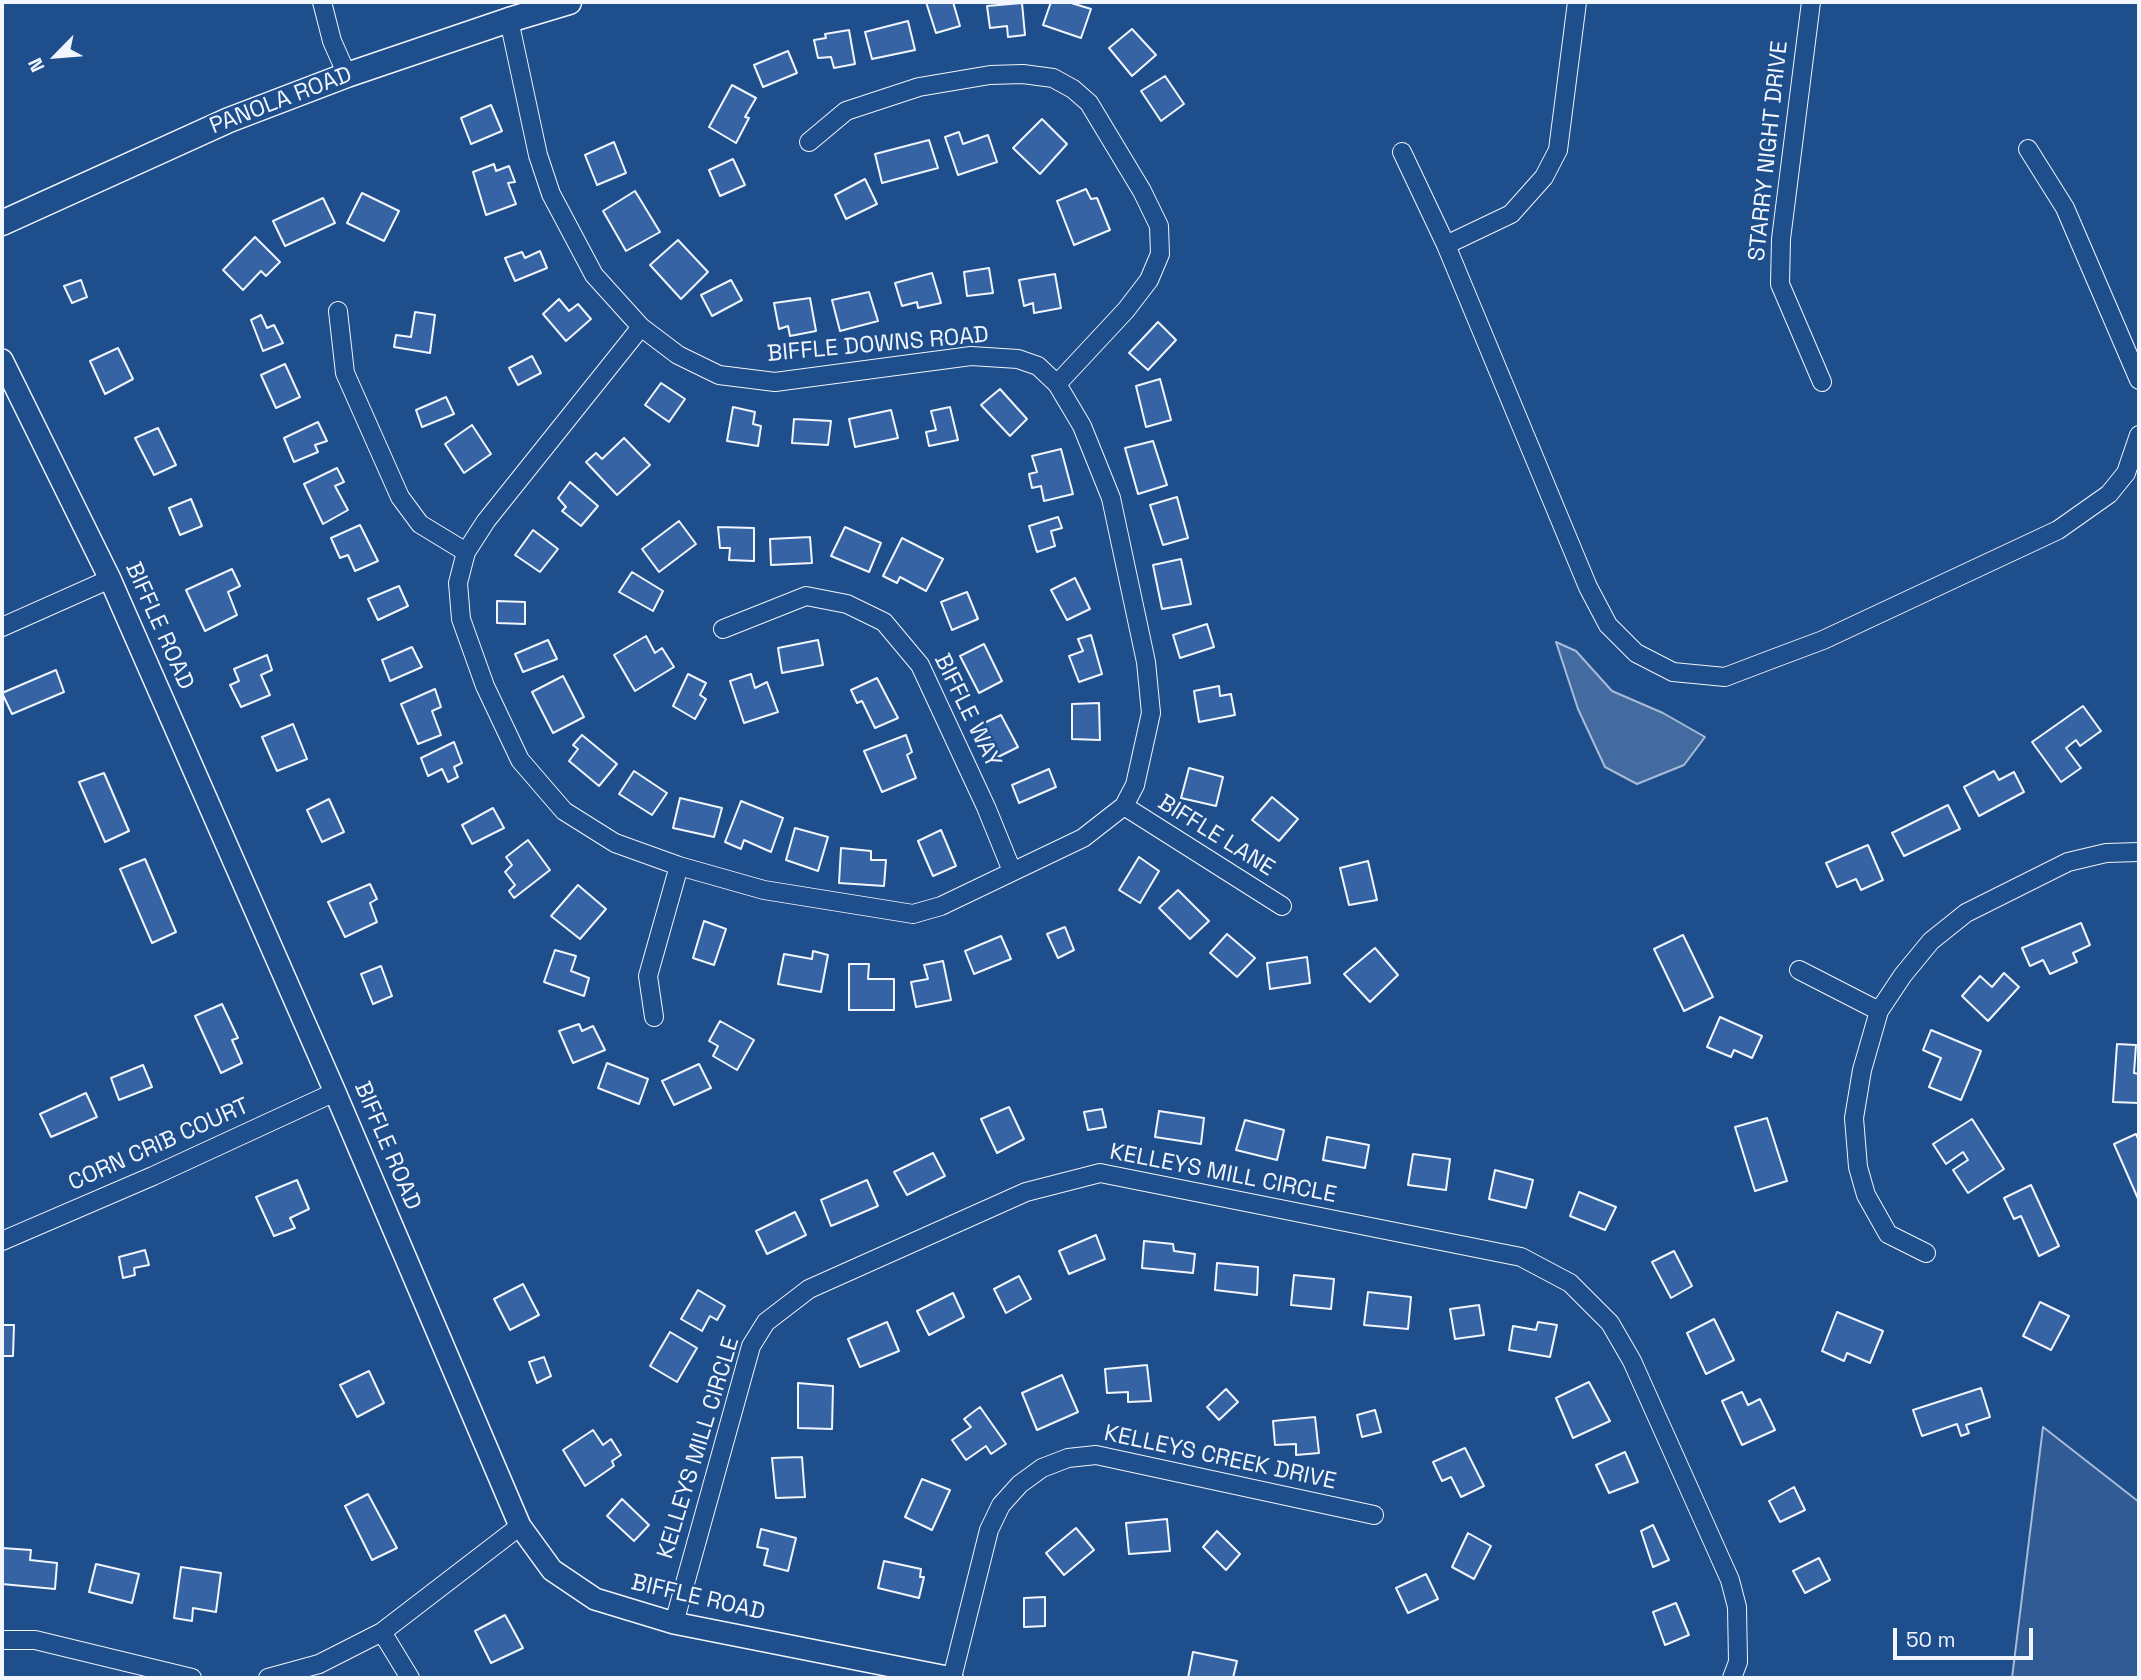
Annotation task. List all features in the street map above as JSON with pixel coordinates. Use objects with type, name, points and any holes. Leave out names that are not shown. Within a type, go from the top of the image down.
[{"type":"main road","name":"PANOLA ROAD","points":[[2,223],[229,120],[347,75],[569,2]]},
{"type":"street","points":[[322,2],[332,41],[347,75]]},
{"type":"street","points":[[1446,245],[1511,214],[1544,177],[1558,150],[1577,2]]},
{"type":"street","name":"STARRY NIGHT DRIVE","points":[[1811,2],[1781,239],[1780,284],[1822,382]]},
{"type":"street","name":"BIFFLE DOWNS ROAD","points":[[509,20],[538,155],[551,194],[594,275],[641,327],[678,355],[719,375],[775,382],[971,356],[1018,359],[1038,366],[1057,384],[1082,426],[1111,498],[1146,662],[1151,713],[1135,785],[1124,806],[1083,838],[941,906],[913,914],[764,890],[679,866],[615,843],[564,811],[520,760],[485,686],[461,619],[458,583],[466,552],[486,521],[641,327]]},
{"type":"street","points":[[809,142],[846,111],[919,87],[990,75],[1023,74],[1053,78],[1073,89],[1089,103],[1142,191],[1159,226],[1160,254],[1149,280],[1126,310],[1057,384]]},
{"type":"street","points":[[2028,149],[2065,208],[2139,380]]},
{"type":"street","points":[[1402,152],[1446,245],[1588,587],[1608,625],[1636,653],[1673,672],[1725,677],[1767,662],[1823,640],[2058,530],[2109,494],[2126,473],[2139,435]]},
{"type":"street","points":[[338,312],[345,373],[400,497],[420,524],[466,552]]},
{"type":"street","name":"BIFFLE ROAD","points":[[2,360],[110,579],[335,1091],[520,1527],[552,1570],[595,1599],[674,1623],[952,1678]]},
{"type":"street","points":[[2,627],[110,579]]},
{"type":"street","name":"BIFFLE WAY","points":[[723,629],[806,596],[847,604],[884,622],[920,665],[986,807],[1012,871]]},
{"type":"street","name":"BIFFLE LANE","points":[[1124,806],[1282,906]]},
{"type":"street","points":[[1926,1253],[1888,1234],[1866,1195],[1858,1167],[1854,1118],[1862,1070],[1879,1012],[1903,975],[1931,941],[1966,913],[2068,862],[2105,853],[2139,852]]},
{"type":"street","points":[[654,1017],[648,976],[679,866]]},
{"type":"street","points":[[1799,970],[1879,1012]]},
{"type":"street","name":"CORN CRIB COURT","points":[[2,1241],[153,1176],[335,1091]]},
{"type":"street","name":"KELLEYS MILL CIRCLE","points":[[674,1623],[751,1346],[765,1322],[809,1289],[1026,1192],[1100,1173],[1521,1257],[1570,1283],[1610,1322],[1632,1361],[1730,1580],[1737,1607],[1738,1662],[1732,1678]]},
{"type":"street","name":"KELLEYS CREEK DRIVE","points":[[952,1678],[989,1530],[1001,1505],[1020,1484],[1042,1468],[1068,1458],[1096,1455],[1374,1515]]},
{"type":"street","points":[[268,1678],[319,1664],[382,1632],[520,1527]]},
{"type":"street","points":[[382,1632],[410,1678]]},
{"type":"street","points":[[2,1640],[35,1640],[172,1676],[192,1678]]},
{"type":"shaded area","points":[[1556,642],[1576,651],[1612,691],[1663,713],[1705,737],[1684,765],[1637,784],[1605,767],[1578,709]]},
{"type":"shaded area","points":[[2043,1427],[2139,1502],[2139,1678],[2012,1678]]},
{"type":"building","points":[[926,2],[953,2],[960,26],[936,33]]},
{"type":"building","points":[[1051,2],[1068,2],[1091,9],[1081,38],[1043,25]]},
{"type":"building","points":[[1022,3],[1025,35],[1008,37],[1007,26],[990,28],[987,6]]},
{"type":"building","points":[[908,21],[915,50],[872,59],[865,32]]},
{"type":"building","points":[[1132,29],[1156,55],[1132,76],[1109,48]]},
{"type":"building","points":[[849,30],[855,64],[834,68],[831,57],[818,58],[814,40],[826,38],[825,34]]},
{"type":"building","points":[[788,51],[797,73],[763,87],[754,65]]},
{"type":"building","points":[[1165,76],[1184,104],[1161,121],[1141,91]]},
{"type":"building","points":[[732,85],[756,98],[745,117],[749,118],[736,143],[709,127]]},
{"type":"building","points":[[491,105],[502,131],[471,144],[461,118]]},
{"type":"building","points":[[1042,119],[1067,144],[1040,174],[1013,148]]},
{"type":"building","points":[[959,132],[963,144],[988,135],[997,162],[958,175],[945,137]]},
{"type":"building","points":[[929,140],[938,168],[882,183],[875,154]]},
{"type":"building","points":[[614,142],[626,173],[597,185],[585,155]]},
{"type":"building","points":[[733,159],[745,185],[720,196],[709,170]]},
{"type":"building","points":[[494,164],[496,171],[509,166],[515,182],[508,183],[516,204],[486,215],[473,172]]},
{"type":"building","points":[[865,179],[877,204],[846,219],[835,195]]},
{"type":"building","points":[[1086,189],[1091,199],[1097,198],[1110,230],[1074,245],[1057,201]]},
{"type":"building","points":[[635,191],[660,232],[626,251],[603,211]]},
{"type":"building","points":[[362,193],[399,211],[384,241],[347,223]]},
{"type":"building","points":[[323,198],[335,223],[285,246],[273,221]]},
{"type":"building","points":[[255,237],[280,262],[266,276],[261,271],[243,290],[223,270]]},
{"type":"building","points":[[678,240],[708,272],[681,299],[650,265]]},
{"type":"building","points":[[540,251],[547,268],[515,281],[505,258],[522,252],[525,258]]},
{"type":"building","points":[[989,268],[993,293],[967,296],[964,272]]},
{"type":"building","points":[[932,273],[941,303],[918,308],[917,302],[902,306],[895,283]]},
{"type":"building","points":[[1055,274],[1061,308],[1034,313],[1033,303],[1024,306],[1019,280]]},
{"type":"building","points":[[81,280],[87,297],[72,303],[64,286]]},
{"type":"building","points":[[731,280],[742,300],[712,316],[701,295]]},
{"type":"building","points":[[869,292],[878,321],[840,331],[832,300]]},
{"type":"building","points":[[810,298],[816,331],[790,336],[788,326],[779,329],[774,303]]},
{"type":"building","points":[[559,299],[569,311],[578,304],[591,319],[566,341],[543,314]]},
{"type":"building","points":[[415,312],[435,315],[430,353],[394,347],[396,335],[411,337]]},
{"type":"building","points":[[261,315],[267,328],[274,325],[283,343],[263,351],[251,320]]},
{"type":"building","points":[[1158,322],[1176,340],[1148,370],[1129,353]]},
{"type":"building","points":[[118,348],[133,379],[105,394],[90,361]]},
{"type":"building","points":[[532,356],[541,373],[518,385],[509,368]]},
{"type":"building","points":[[285,364],[300,397],[276,408],[261,375]]},
{"type":"building","points":[[1160,379],[1171,420],[1146,427],[1136,386]]},
{"type":"building","points":[[661,383],[685,399],[669,422],[645,405]]},
{"type":"building","points":[[1000,389],[1027,419],[1010,436],[981,405]]},
{"type":"building","points":[[446,397],[454,414],[422,427],[416,410]]},
{"type":"building","points":[[733,407],[755,412],[753,424],[761,426],[758,446],[727,441]]},
{"type":"building","points":[[950,407],[958,440],[929,446],[926,432],[936,430],[931,411]]},
{"type":"building","points":[[891,410],[898,438],[855,447],[849,419]]},
{"type":"building","points":[[794,419],[831,421],[828,445],[792,443]]},
{"type":"building","points":[[318,422],[327,441],[315,445],[318,452],[294,462],[284,438]]},
{"type":"building","points":[[472,425],[491,454],[464,473],[445,444]]},
{"type":"building","points":[[158,428],[176,465],[154,475],[135,438]]},
{"type":"building","points":[[624,438],[650,465],[617,495],[586,462],[596,453],[602,459]]},
{"type":"building","points":[[1153,441],[1167,485],[1138,494],[1125,448]]},
{"type":"building","points":[[1061,449],[1073,494],[1044,501],[1041,486],[1032,488],[1029,474],[1037,472],[1032,456]]},
{"type":"building","points":[[337,468],[344,482],[335,486],[348,510],[323,524],[304,484]]},
{"type":"building","points":[[570,482],[598,506],[581,526],[562,511],[566,507],[558,498]]},
{"type":"building","points":[[1177,497],[1188,538],[1163,545],[1150,505]]},
{"type":"building","points":[[191,499],[202,526],[180,535],[169,508]]},
{"type":"building","points":[[1058,517],[1062,528],[1051,531],[1055,546],[1037,552],[1029,526]]},
{"type":"building","points":[[679,521],[696,544],[659,572],[642,549]]},
{"type":"building","points":[[360,525],[378,561],[355,571],[348,555],[340,558],[331,538]]},
{"type":"building","points":[[718,527],[754,528],[754,561],[729,560],[730,548],[720,548]]},
{"type":"building","points":[[845,527],[881,543],[869,572],[831,556]]},
{"type":"building","points":[[533,530],[558,549],[540,572],[515,555]]},
{"type":"building","points":[[810,537],[812,563],[771,565],[770,539]]},
{"type":"building","points":[[902,538],[943,559],[926,591],[900,577],[897,583],[883,576]]},
{"type":"building","points":[[1181,559],[1191,604],[1162,609],[1153,565]]},
{"type":"building","points":[[232,569],[240,586],[228,592],[237,615],[205,631],[186,590]]},
{"type":"building","points":[[632,572],[663,591],[653,611],[619,592]]},
{"type":"building","points":[[1075,578],[1090,609],[1067,620],[1051,590]]},
{"type":"building","points":[[399,586],[408,606],[378,620],[368,599]]},
{"type":"building","points":[[967,592],[978,619],[952,630],[941,602]]},
{"type":"building","points":[[497,601],[525,602],[525,624],[497,623]]},
{"type":"building","points":[[1207,624],[1214,647],[1180,658],[1173,635]]},
{"type":"building","points":[[1091,635],[1102,674],[1079,682],[1069,656],[1083,651],[1078,639]]},
{"type":"building","points":[[646,636],[655,653],[662,648],[674,667],[635,691],[614,655]]},
{"type":"building","points":[[548,640],[557,659],[523,672],[515,654]]},
{"type":"building","points":[[818,640],[823,665],[782,673],[778,648]]},
{"type":"building","points":[[984,644],[1002,681],[979,693],[960,656]]},
{"type":"building","points":[[412,647],[422,667],[390,681],[382,660]]},
{"type":"building","points":[[267,655],[272,670],[261,675],[270,695],[241,707],[230,685],[239,681],[234,669]]},
{"type":"building","points":[[56,670],[64,692],[12,714],[2,693]]},
{"type":"building","points":[[688,674],[706,683],[700,695],[706,699],[695,719],[673,706]]},
{"type":"building","points":[[751,674],[755,688],[767,682],[778,712],[744,723],[730,681]]},
{"type":"building","points":[[563,676],[584,717],[553,733],[532,692]]},
{"type":"building","points":[[877,678],[898,718],[875,728],[862,701],[857,703],[851,690]]},
{"type":"building","points":[[1219,686],[1220,696],[1231,694],[1235,715],[1199,722],[1194,691]]},
{"type":"building","points":[[435,689],[441,707],[432,711],[441,735],[418,744],[401,704]]},
{"type":"building","points":[[1099,703],[1100,740],[1072,739],[1072,704]]},
{"type":"building","points":[[2083,706],[2101,731],[2080,746],[2076,740],[2066,748],[2081,768],[2061,782],[2032,742]]},
{"type":"building","points":[[1001,715],[1018,747],[998,757],[982,724]]},
{"type":"building","points":[[293,724],[307,759],[277,771],[262,737]]},
{"type":"building","points":[[582,735],[617,764],[599,786],[569,761],[578,749],[573,745]]},
{"type":"building","points":[[906,735],[912,752],[907,755],[916,778],[882,792],[864,751]]},
{"type":"building","points":[[454,742],[462,763],[454,767],[458,777],[448,782],[442,769],[428,776],[421,758]]},
{"type":"building","points":[[1189,768],[1223,777],[1216,806],[1181,798]]},
{"type":"building","points":[[1049,769],[1056,787],[1019,803],[1012,785]]},
{"type":"building","points":[[634,771],[667,793],[652,815],[619,794]]},
{"type":"building","points":[[1994,771],[1999,780],[2014,772],[2024,792],[1979,816],[1964,787]]},
{"type":"building","points":[[104,773],[129,831],[105,842],[79,782]]},
{"type":"building","points":[[1272,797],[1298,819],[1279,841],[1252,820]]},
{"type":"building","points":[[680,798],[722,808],[714,837],[673,828]]},
{"type":"building","points":[[329,799],[344,832],[322,842],[307,810]]},
{"type":"building","points":[[741,801],[783,818],[771,852],[744,840],[741,849],[725,842]]},
{"type":"building","points":[[1948,805],[1960,829],[1904,856],[1892,833]]},
{"type":"building","points":[[493,808],[504,828],[472,844],[462,825]]},
{"type":"building","points":[[795,828],[828,837],[818,871],[786,860]]},
{"type":"building","points":[[941,830],[956,866],[933,876],[918,841]]},
{"type":"building","points":[[528,840],[550,870],[514,898],[509,891],[515,885],[505,872],[512,865],[506,857]]},
{"type":"building","points":[[1868,845],[1883,880],[1861,890],[1856,879],[1837,887],[1826,863]]},
{"type":"building","points":[[841,848],[871,851],[871,860],[886,860],[884,886],[839,883]]},
{"type":"building","points":[[1139,857],[1159,871],[1140,903],[1119,890]]},
{"type":"building","points":[[145,859],[176,932],[152,943],[120,869]]},
{"type":"building","points":[[1368,861],[1377,900],[1349,905],[1340,868]]},
{"type":"building","points":[[370,884],[377,899],[370,903],[377,922],[345,937],[328,902]]},
{"type":"building","points":[[578,885],[606,909],[580,939],[551,916]]},
{"type":"building","points":[[1178,890],[1209,921],[1190,939],[1159,908]]},
{"type":"building","points":[[704,921],[726,929],[714,965],[693,958]]},
{"type":"building","points":[[2081,923],[2090,945],[2073,953],[2077,962],[2050,974],[2043,960],[2030,966],[2022,948]]},
{"type":"building","points":[[1065,927],[1074,950],[1058,958],[1047,934]]},
{"type":"building","points":[[1227,934],[1255,958],[1237,977],[1210,953]]},
{"type":"building","points":[[1683,935],[1713,997],[1684,1011],[1654,949]]},
{"type":"building","points":[[1001,936],[1011,959],[974,974],[965,951]]},
{"type":"building","points":[[1375,948],[1398,975],[1370,1002],[1344,974]]},
{"type":"building","points":[[555,950],[576,956],[571,971],[589,978],[584,996],[544,982]]},
{"type":"building","points":[[813,951],[828,955],[821,992],[778,984],[784,954],[812,959]]},
{"type":"building","points":[[1307,957],[1310,983],[1270,989],[1267,963]]},
{"type":"building","points":[[943,961],[951,1000],[916,1007],[911,982],[928,979],[924,965]]},
{"type":"building","points":[[849,964],[869,964],[868,979],[894,979],[894,1010],[849,1010]]},
{"type":"building","points":[[381,966],[392,996],[373,1004],[361,974]]},
{"type":"building","points":[[2004,973],[2019,987],[1988,1021],[1962,996],[1980,976],[1992,987]]},
{"type":"building","points":[[222,1004],[238,1038],[232,1040],[242,1063],[221,1073],[195,1016]]},
{"type":"building","points":[[1720,1017],[1762,1036],[1752,1058],[1734,1050],[1731,1057],[1707,1047]]},
{"type":"building","points":[[720,1021],[754,1040],[737,1070],[713,1056],[718,1046],[709,1041]]},
{"type":"building","points":[[579,1024],[582,1031],[593,1026],[605,1050],[573,1063],[559,1031]]},
{"type":"building","points":[[1931,1030],[1981,1051],[1961,1100],[1929,1087],[1941,1058],[1923,1050]]},
{"type":"building","points":[[2117,1044],[2136,1045],[2134,1073],[2139,1074],[2139,1103],[2113,1102]]},
{"type":"building","points":[[607,1063],[648,1079],[639,1104],[598,1088]]},
{"type":"building","points":[[699,1064],[711,1088],[674,1105],[662,1081]]},
{"type":"building","points":[[143,1065],[152,1087],[119,1100],[111,1078]]},
{"type":"building","points":[[86,1093],[97,1117],[51,1137],[40,1114]]},
{"type":"building","points":[[1009,1107],[1024,1139],[997,1153],[981,1119]]},
{"type":"building","points":[[1102,1109],[1106,1127],[1088,1130],[1084,1112]]},
{"type":"building","points":[[1159,1111],[1204,1118],[1201,1144],[1155,1137]]},
{"type":"building","points":[[1767,1118],[1787,1181],[1755,1191],[1735,1127]]},
{"type":"building","points":[[1972,1119],[2004,1169],[1968,1193],[1953,1170],[1968,1160],[1963,1152],[1946,1164],[1933,1144]]},
{"type":"building","points":[[1245,1120],[1284,1130],[1277,1160],[1236,1150]]},
{"type":"building","points":[[2136,1134],[2139,1141],[2139,1201],[2114,1144]]},
{"type":"building","points":[[1327,1137],[1369,1145],[1365,1168],[1323,1160]]},
{"type":"building","points":[[933,1153],[945,1176],[907,1195],[894,1172]]},
{"type":"building","points":[[1413,1154],[1450,1159],[1446,1190],[1408,1185]]},
{"type":"building","points":[[1495,1170],[1533,1180],[1526,1208],[1489,1199]]},
{"type":"building","points":[[297,1180],[309,1209],[290,1218],[295,1228],[274,1236],[256,1197]]},
{"type":"building","points":[[867,1180],[878,1206],[831,1226],[821,1200]]},
{"type":"building","points":[[2031,1185],[2059,1246],[2039,1256],[2021,1216],[2014,1219],[2004,1198]]},
{"type":"building","points":[[1579,1192],[1616,1207],[1605,1230],[1570,1216]]},
{"type":"building","points":[[795,1212],[806,1235],[767,1254],[756,1231]]},
{"type":"building","points":[[1096,1235],[1105,1259],[1069,1274],[1059,1251]]},
{"type":"building","points":[[1144,1241],[1173,1244],[1174,1251],[1195,1254],[1193,1273],[1142,1268]]},
{"type":"building","points":[[145,1250],[149,1265],[134,1268],[135,1275],[123,1278],[119,1257]]},
{"type":"building","points":[[1674,1251],[1692,1286],[1671,1298],[1652,1262]]},
{"type":"building","points":[[1217,1263],[1258,1267],[1257,1295],[1215,1290]]},
{"type":"building","points":[[1294,1275],[1334,1279],[1331,1309],[1291,1305]]},
{"type":"building","points":[[1019,1276],[1031,1299],[1006,1313],[994,1289]]},
{"type":"building","points":[[523,1284],[539,1315],[510,1330],[494,1299]]},
{"type":"building","points":[[698,1290],[725,1306],[717,1320],[710,1316],[702,1331],[681,1319]]},
{"type":"building","points":[[1368,1292],[1411,1297],[1408,1329],[1364,1325]]},
{"type":"building","points":[[953,1293],[964,1317],[929,1335],[917,1311]]},
{"type":"building","points":[[2040,1302],[2069,1316],[2051,1350],[2023,1336]]},
{"type":"building","points":[[1479,1305],[1484,1335],[1455,1339],[1450,1309]]},
{"type":"building","points":[[1837,1312],[1883,1331],[1870,1363],[1847,1353],[1844,1361],[1822,1351]]},
{"type":"building","points":[[1714,1319],[1734,1360],[1706,1374],[1687,1333]]},
{"type":"building","points":[[887,1322],[899,1351],[860,1367],[848,1339]]},
{"type":"building","points":[[1538,1322],[1557,1325],[1550,1357],[1509,1350],[1513,1326],[1536,1330]]},
{"type":"building","points":[[2,1325],[14,1325],[13,1356],[2,1356]]},
{"type":"building","points":[[670,1332],[697,1348],[677,1382],[650,1366]]},
{"type":"building","points":[[544,1357],[551,1376],[537,1383],[529,1362]]},
{"type":"building","points":[[1147,1365],[1151,1401],[1128,1402],[1128,1392],[1107,1393],[1105,1369]]},
{"type":"building","points":[[369,1371],[384,1403],[357,1417],[340,1385]]},
{"type":"building","points":[[1062,1375],[1078,1412],[1037,1430],[1022,1393]]},
{"type":"building","points":[[1589,1382],[1610,1421],[1573,1438],[1556,1398]]},
{"type":"building","points":[[798,1383],[833,1386],[832,1429],[798,1428]]},
{"type":"building","points":[[1981,1388],[1990,1417],[1966,1425],[1969,1433],[1961,1436],[1957,1424],[1922,1436],[1913,1410]]},
{"type":"building","points":[[1226,1389],[1238,1402],[1219,1420],[1207,1407]]},
{"type":"building","points":[[1742,1392],[1748,1405],[1760,1399],[1775,1430],[1742,1445],[1722,1401]]},
{"type":"building","points":[[980,1407],[1006,1444],[991,1454],[986,1446],[966,1460],[952,1440],[971,1427],[964,1419]]},
{"type":"building","points":[[1375,1410],[1381,1432],[1362,1437],[1357,1415]]},
{"type":"building","points":[[1315,1417],[1319,1453],[1296,1455],[1296,1444],[1275,1445],[1273,1421]]},
{"type":"building","points":[[593,1430],[603,1445],[611,1439],[621,1455],[612,1461],[614,1466],[585,1486],[563,1450]]},
{"type":"building","points":[[1465,1448],[1484,1486],[1461,1497],[1451,1477],[1442,1481],[1433,1462]]},
{"type":"building","points":[[1625,1452],[1638,1482],[1609,1493],[1596,1465]]},
{"type":"building","points":[[802,1457],[805,1497],[776,1498],[772,1458]]},
{"type":"building","points":[[922,1479],[950,1490],[932,1530],[905,1517]]},
{"type":"building","points":[[1794,1487],[1805,1510],[1780,1522],[1769,1501]]},
{"type":"building","points":[[368,1494],[397,1548],[372,1560],[345,1506]]},
{"type":"building","points":[[622,1499],[649,1525],[634,1541],[607,1516]]},
{"type":"building","points":[[1167,1519],[1170,1551],[1129,1554],[1126,1523]]},
{"type":"building","points":[[1653,1525],[1669,1560],[1653,1567],[1641,1531]]},
{"type":"building","points":[[1076,1528],[1094,1550],[1064,1575],[1046,1553]]},
{"type":"building","points":[[761,1529],[796,1538],[788,1571],[764,1565],[768,1549],[757,1547]]},
{"type":"building","points":[[1217,1531],[1240,1554],[1226,1570],[1203,1547]]},
{"type":"building","points":[[1468,1533],[1491,1546],[1474,1579],[1452,1567]]},
{"type":"building","points":[[2,1548],[31,1550],[30,1560],[57,1563],[55,1589],[2,1584]]},
{"type":"building","points":[[1819,1558],[1830,1580],[1805,1593],[1793,1571]]},
{"type":"building","points":[[884,1561],[921,1569],[920,1577],[924,1577],[919,1598],[878,1588]]},
{"type":"building","points":[[96,1564],[139,1574],[132,1603],[89,1592]]},
{"type":"building","points":[[181,1567],[221,1573],[216,1612],[193,1608],[192,1621],[174,1618]]},
{"type":"building","points":[[1426,1574],[1438,1599],[1408,1613],[1396,1588]]},
{"type":"building","points":[[1045,1597],[1045,1626],[1024,1627],[1024,1598]]},
{"type":"building","points":[[1676,1603],[1689,1635],[1665,1645],[1653,1612]]},
{"type":"building","points":[[505,1615],[523,1648],[491,1663],[475,1631]]},
{"type":"building","points":[[1193,1652],[1237,1661],[1233,1678],[1188,1678]]}]
